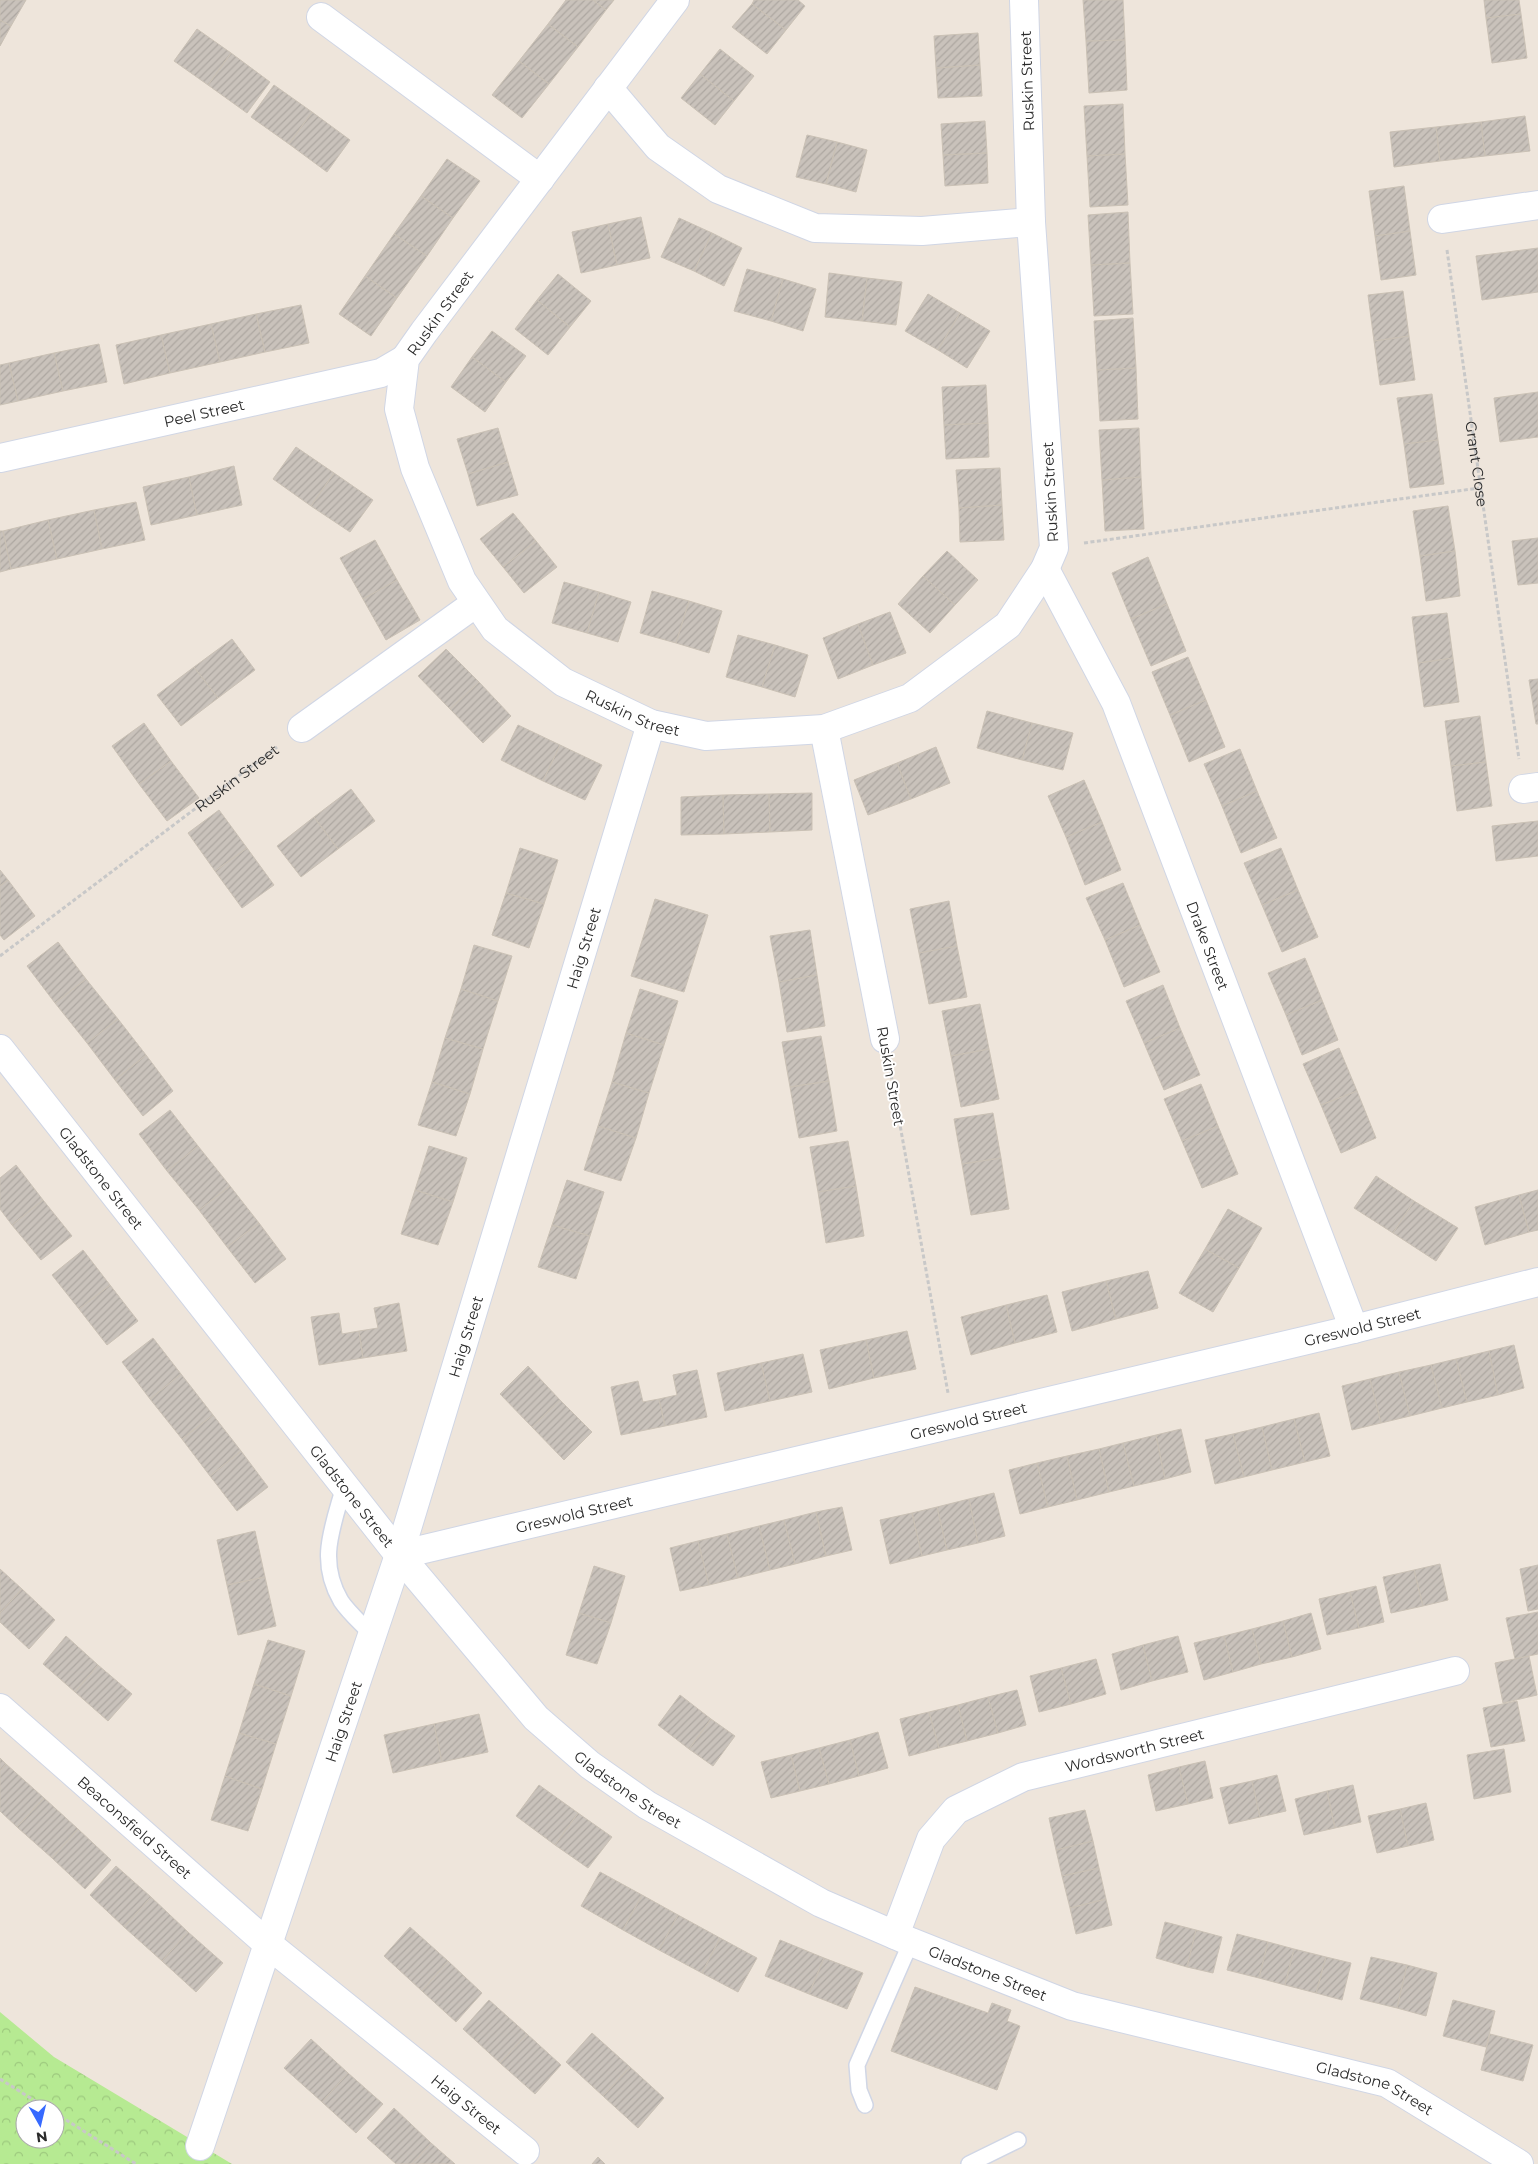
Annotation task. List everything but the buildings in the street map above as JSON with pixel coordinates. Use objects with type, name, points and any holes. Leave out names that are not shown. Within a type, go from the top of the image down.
[{"type":"street","name":"Ruskin Street","points":[[675,0],[405,359],[399,409],[415,468],[462,581],[495,629],[563,682],[651,724],[706,736],[824,730],[910,698],[1008,625],[1050,558],[1031,222],[1024,0]]},
{"type":"street","points":[[321,17],[540,179]]},
{"type":"street","points":[[608,88],[658,147],[718,189],[815,228],[922,231],[1031,222]]},
{"type":"street","points":[[1442,219],[1538,206]]},
{"type":"street","name":"Peel Street","points":[[0,458],[372,375],[405,359]]},
{"type":"street","name":"Drake Street","points":[[1050,558],[1116,703],[1354,1329]]},
{"type":"street","points":[[302,728],[476,603]]},
{"type":"street","name":"Haig Street","points":[[200,2146],[399,1555],[651,724]]},
{"type":"street","name":"Ruskin Street","points":[[824,730],[885,1040]]},
{"type":"street","name":"Gladstone Street","points":[[0,1049],[399,1555],[536,1718],[590,1764],[647,1805],[743,1859],[821,1902],[903,1939],[1072,2006],[1386,2083],[1518,2164]]},
{"type":"street","name":"Greswold Street","points":[[399,1555],[1354,1329],[1538,1282]]},
{"type":"street","name":"Wordsworth Street","points":[[903,1939],[931,1839],[956,1810],[1023,1777],[1455,1672]]},
{"type":"street","name":"Beaconsfield Street","points":[[0,1708],[269,1945]]},
{"type":"street","name":"Haig Street","points":[[269,1945],[525,2151]]},
{"type":"lane","points":[[344,1486],[327,1547],[329,1574],[342,1602],[372,1635]]},
{"type":"lane","points":[[865,2105],[859,2090],[857,2065],[903,1939]]},
{"type":"lane","points":[[969,2164],[1018,2140]]},
{"type":"path","name":"Grant Close","points":[[1442,219],[1479,488],[1531,788]]},
{"type":"path","points":[[1050,558],[1479,488]]},
{"type":"path","name":"Ruskin Street","points":[[0,956],[302,728]]},
{"type":"path","name":"Ruskin Street","points":[[885,1040],[953,1423]]},
{"type":"path","points":[[0,2079],[32,2099]]},
{"type":"path","points":[[65,2119],[136,2164]]},
{"type":"green space","points":[[0,2012],[54,2057],[232,2164],[0,2164]]}]
